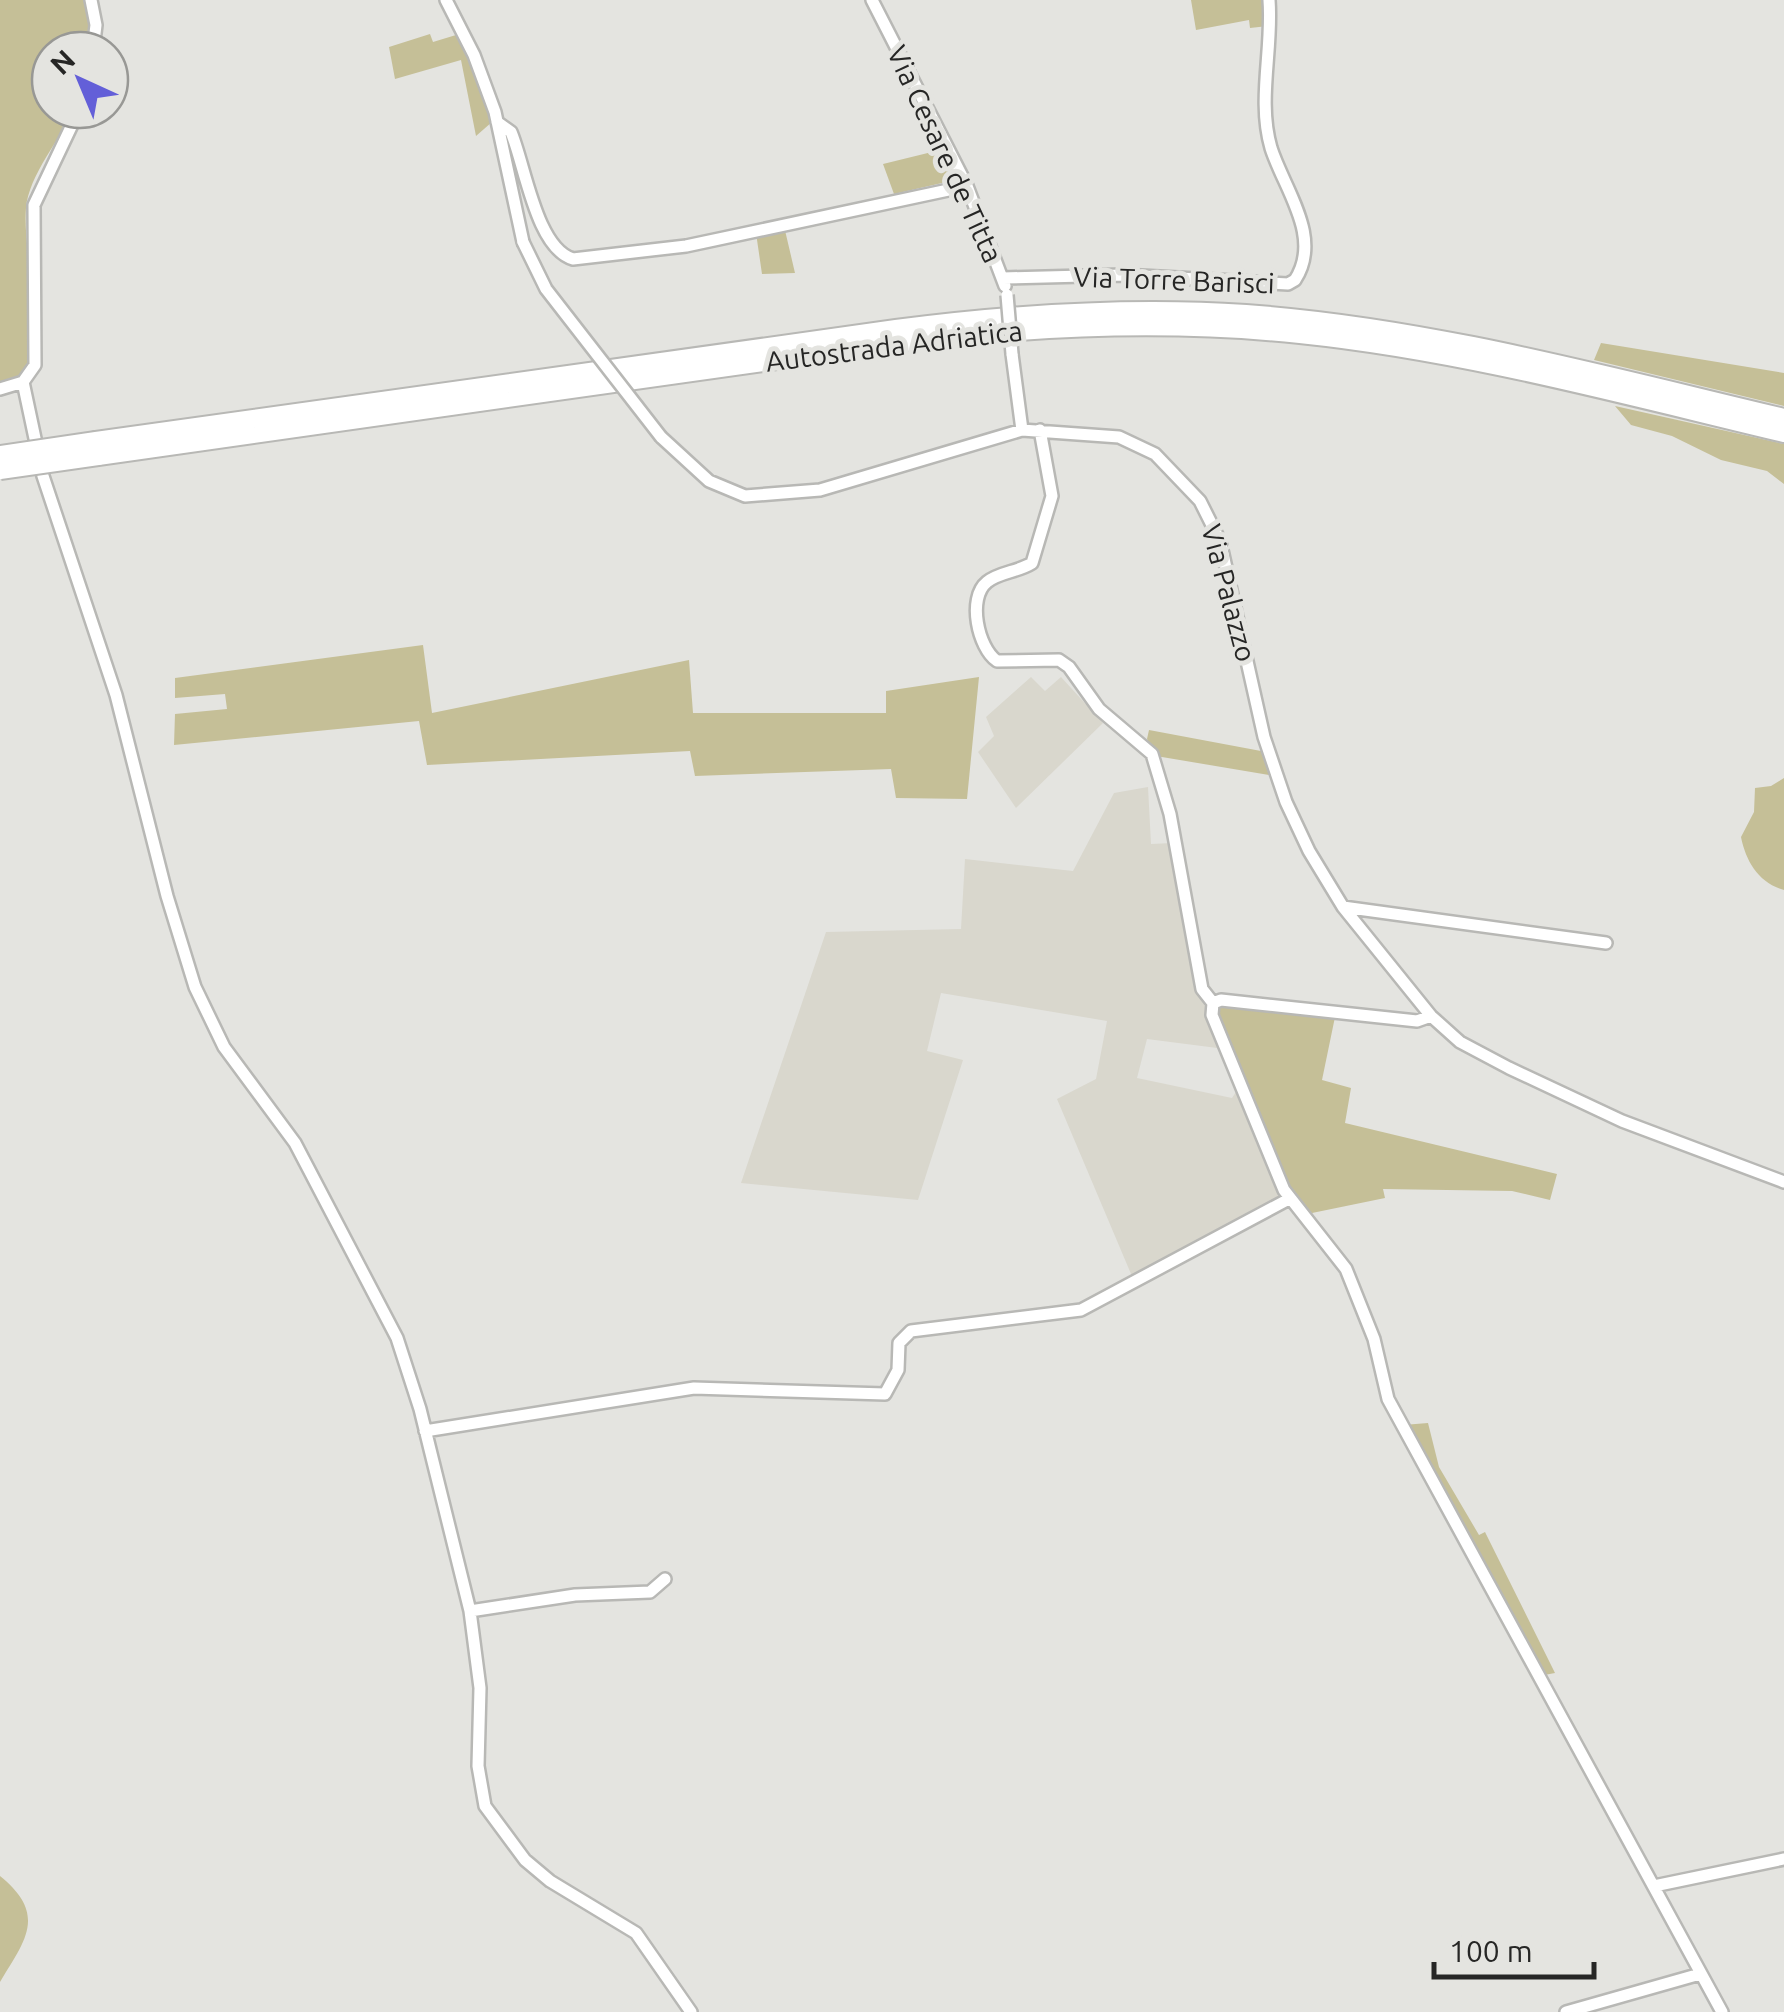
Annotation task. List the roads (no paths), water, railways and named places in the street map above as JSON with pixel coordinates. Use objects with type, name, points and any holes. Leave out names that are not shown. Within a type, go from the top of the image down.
[{"type":"highway","name":"Autostrada Adriatica","points":[[0,470],[97,449],[896,328],[1030,314],[1126,311],[1244,314],[1396,332],[1784,418]]},
{"type":"highway","name":"Autostrada Adriatica","points":[[0,455],[97,449],[912,341],[1126,325],[1275,331],[1410,349],[1784,433]]},
{"type":"street","points":[[91,0],[95,30]]},
{"type":"street","points":[[446,0],[474,55],[497,122],[511,132],[546,235],[562,256],[572,259],[686,246],[967,186]]},
{"type":"street","name":"Via Cesare de Titta","points":[[872,0],[967,186],[1003,278],[1022,430]]},
{"type":"street","name":"Via Torre Barisci","points":[[1003,278],[1123,275],[1288,284],[1296,280],[1304,262],[1305,238],[1266,124],[1269,0]]},
{"type":"street","name":"Via Palazzo","points":[[497,122],[523,242],[546,289],[661,437],[693,468],[726,490],[745,496],[820,490],[1022,430],[1119,437],[1155,454],[1200,501],[1229,570],[1264,737],[1286,802],[1342,907],[1432,1016],[1460,1042],[1509,1068],[1622,1121],[1784,1182]]},
{"type":"street","points":[[0,390],[23,382],[35,365],[38,348],[34,205],[70,130]]},
{"type":"street","points":[[23,382],[43,476],[116,695],[167,896],[195,986],[224,1047],[296,1143],[397,1338],[425,1431],[470,1611],[480,1688],[478,1766],[485,1806],[525,1860],[550,1881],[636,1933],[691,2012]]},
{"type":"street","points":[[1040,430],[1052,496],[1032,563],[990,578],[980,589],[977,605],[983,646],[997,662],[1059,660],[1070,667],[1099,708],[1152,754],[1170,814],[1202,989],[1213,1003],[1212,1015],[1289,1199],[1346,1269],[1374,1338],[1388,1399],[1504,1607],[1524,1656],[1722,2012]]},
{"type":"street","points":[[1342,907],[1606,943]]},
{"type":"street","points":[[1213,1003],[1417,1021],[1432,1016]]},
{"type":"street","points":[[425,1431],[694,1388],[885,1394],[898,1370],[900,1342],[911,1331],[1081,1310],[1289,1199]]},
{"type":"street","points":[[470,1611],[575,1595],[650,1592],[665,1579]]},
{"type":"street","points":[[1654,1886],[1784,1860]]},
{"type":"street","points":[[1566,2012],[1700,1974]]}]
